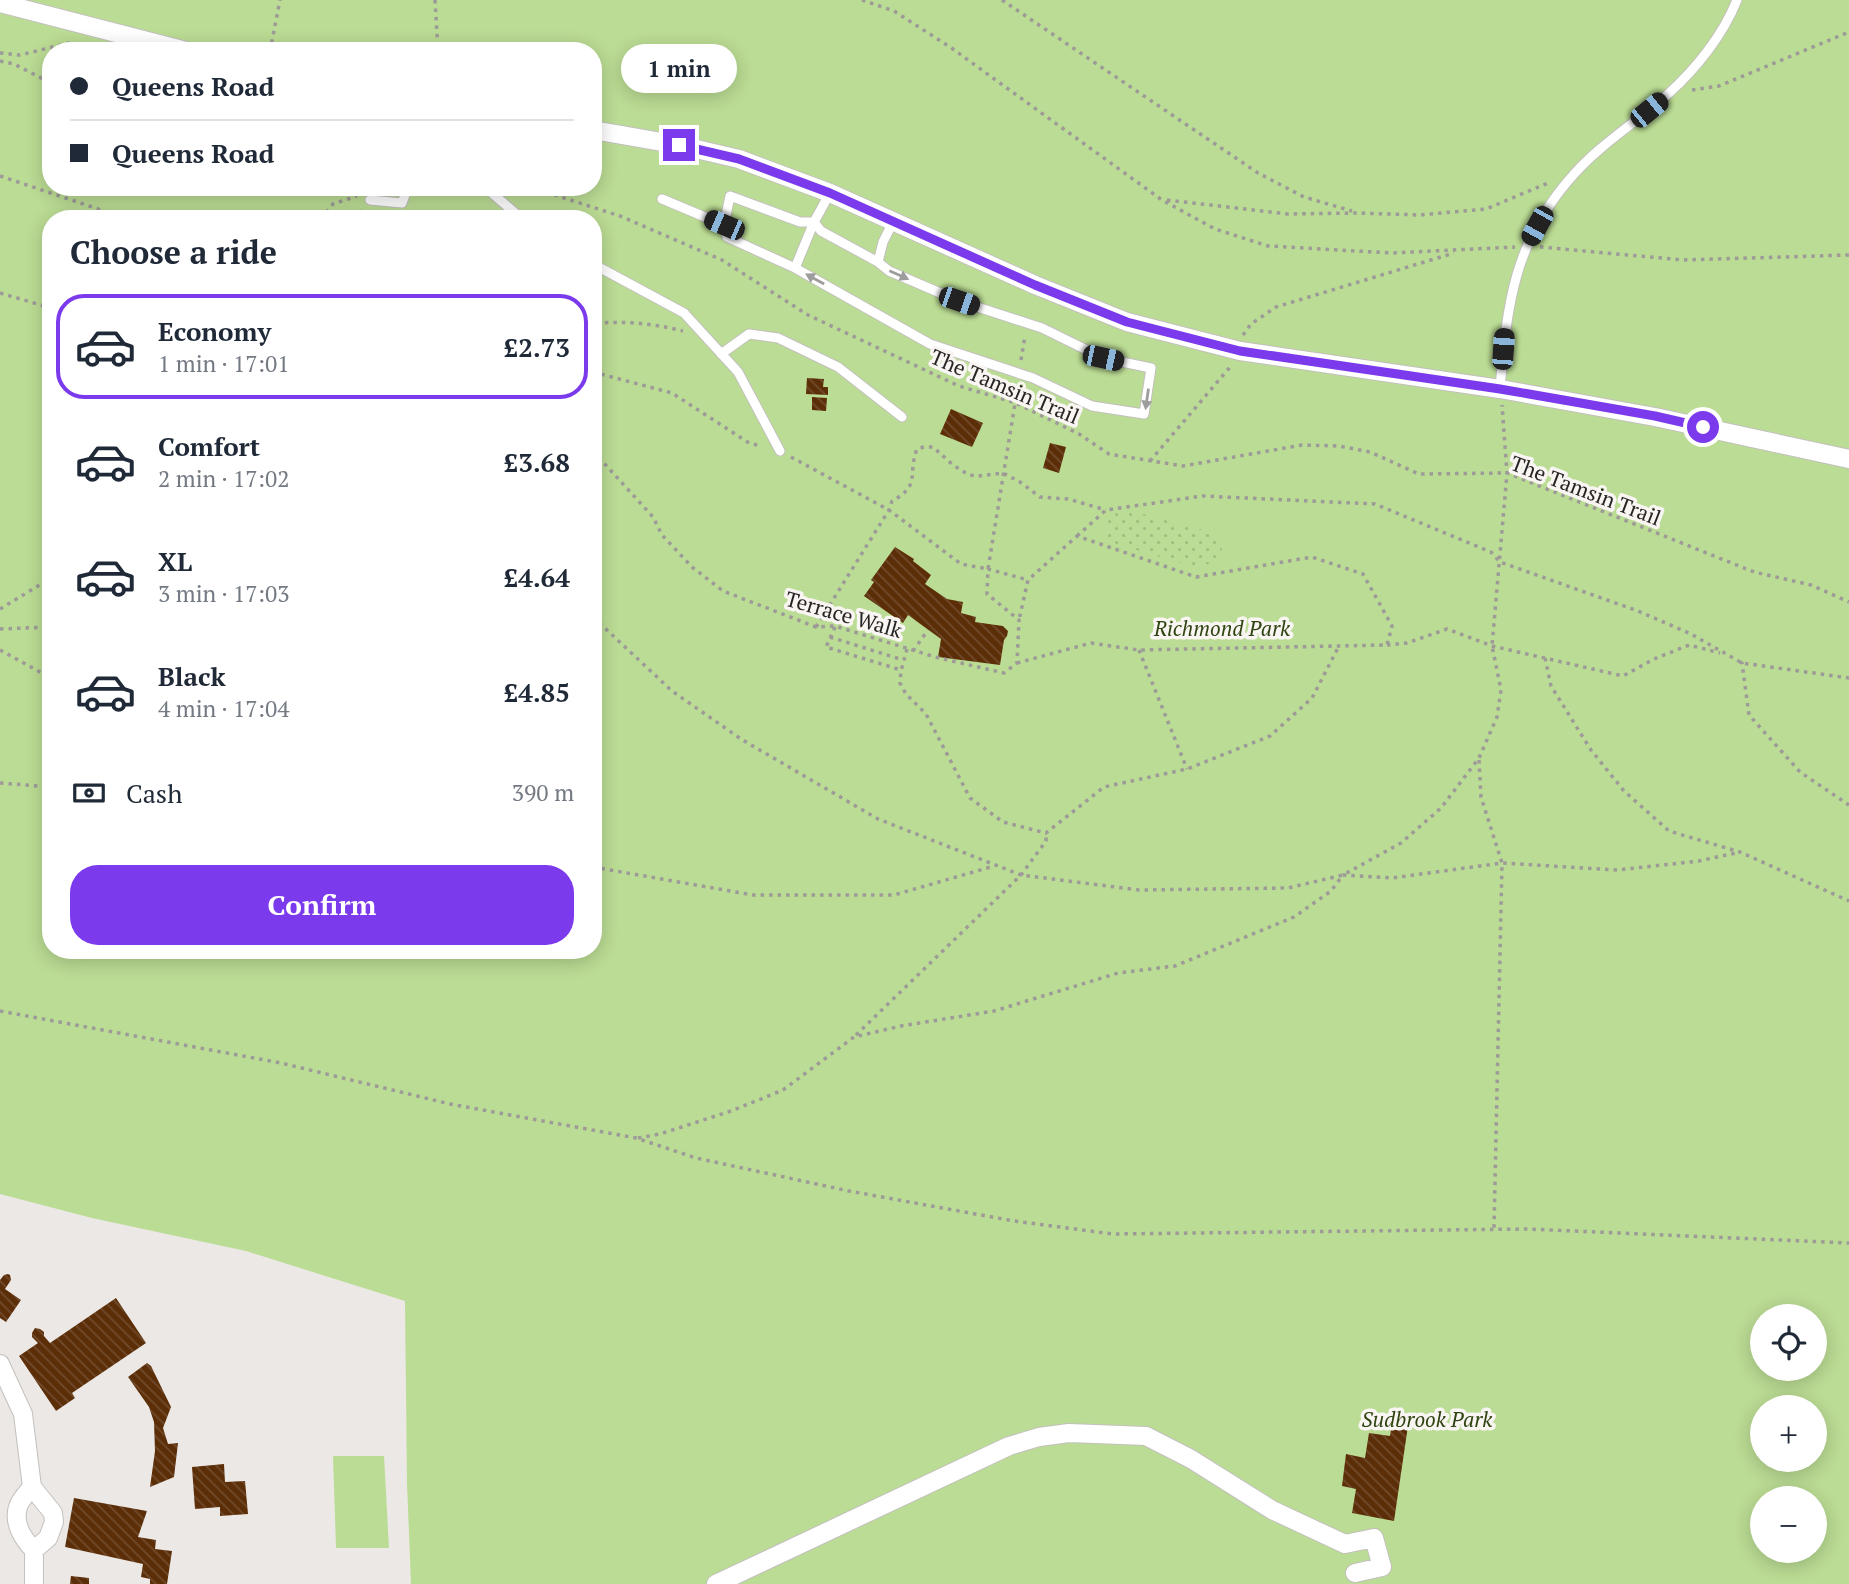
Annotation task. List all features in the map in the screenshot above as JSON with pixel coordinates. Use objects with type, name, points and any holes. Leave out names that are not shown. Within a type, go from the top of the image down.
[{"type":"street","points":[[0,3],[151,42]]},
{"type":"street","points":[[602,132],[739,159],[830,193],[1035,285],[1127,322],[1240,351],[1500,389],[1655,416],[1849,459]]},
{"type":"street","points":[[0,1364],[23,1414],[32,1487],[53,1513],[54,1522],[48,1538],[34,1550]]},
{"type":"street","points":[[716,1584],[1009,1446],[1038,1437],[1069,1433],[1146,1436],[1191,1459],[1272,1510],[1345,1544],[1374,1538],[1381,1566],[1353,1579],[1345,1544]]},
{"type":"street","points":[[32,1487],[18,1508],[18,1521],[20,1533],[34,1550],[34,1584]]},
{"type":"lane","points":[[1500,389],[1505,328],[1512,289],[1526,246],[1548,205],[1576,171],[1670,93],[1703,56],[1730,18],[1737,0]]},
{"type":"lane","points":[[795,268],[814,222],[830,193]]},
{"type":"lane","points":[[370,200],[402,203],[405,196]]},
{"type":"lane","points":[[495,196],[512,210]]},
{"type":"lane","points":[[730,196],[800,222],[814,222],[821,232],[878,262],[889,271],[959,301],[1041,328],[1103,358],[1151,368],[1144,414],[1092,405],[1033,378],[930,344],[795,268],[727,237],[724,225],[730,196]]},
{"type":"lane","points":[[662,199],[724,225]]},
{"type":"lane","points":[[878,262],[883,242],[893,222]]},
{"type":"lane","points":[[602,269],[684,313],[738,372],[780,451]]},
{"type":"lane","points":[[721,354],[749,334],[778,338],[838,367],[902,417]]},
{"type":"path","points":[[272,42],[280,0]]},
{"type":"path","points":[[435,0],[437,42]]},
{"type":"path","points":[[862,0],[894,11],[950,47],[1162,200],[1215,229],[1268,246],[1392,253],[1526,246],[1683,260],[1849,255]]},
{"type":"path","points":[[1002,0],[1258,173],[1304,197],[1357,213]]},
{"type":"path","points":[[1670,93],[1719,86],[1849,32]]},
{"type":"path","points":[[0,53],[20,55],[42,49]]},
{"type":"path","points":[[0,61],[14,64],[42,78]]},
{"type":"path","points":[[1162,200],[1288,214],[1420,215],[1486,209],[1576,171]]},
{"type":"path","points":[[0,176],[42,190]]},
{"type":"path","points":[[60,196],[101,210]]},
{"type":"path","points":[[328,210],[333,204],[357,196]]},
{"type":"path","name":"The Tamsin Trail","points":[[558,196],[601,210]]},
{"type":"path","name":"The Tamsin Trail","points":[[602,210],[722,260],[808,315],[959,386],[1016,403],[1079,434],[1109,454],[1182,466],[1302,445],[1339,446],[1370,452],[1419,474],[1507,473],[1754,572],[1811,585],[1849,602]]},
{"type":"path","points":[[1150,461],[1229,367],[1237,363],[1243,336],[1251,324],[1276,307],[1460,251]]},
{"type":"path","points":[[0,293],[42,305]]},
{"type":"path","points":[[602,323],[620,321],[656,324],[705,337]]},
{"type":"path","points":[[1019,620],[987,594],[988,569],[1016,403],[1026,324]]},
{"type":"path","points":[[602,374],[672,393],[749,443],[780,451],[889,510],[961,564],[1028,580]]},
{"type":"path","points":[[602,625],[673,691],[741,739],[877,819],[1021,875],[1139,890],[1288,888],[1343,875],[1401,843],[1441,808],[1479,758],[1497,717],[1501,690],[1492,646],[1507,473],[1500,389]]},
{"type":"path","points":[[816,627],[892,501],[911,486],[917,449],[933,447],[953,466],[969,475],[1003,473],[1040,498],[1068,499],[1106,510],[1203,496],[1375,504],[1491,552],[1500,562],[1638,611],[1691,634],[1742,663]]},
{"type":"path","name":"Terrace Walk","points":[[602,461],[653,517],[662,535],[692,567],[723,590],[816,627],[835,626],[913,651],[1004,673],[1017,663]]},
{"type":"path","points":[[1106,510],[1028,580],[1019,620],[1017,663],[1091,643],[1139,650],[1387,645],[1407,643],[1447,629],[1492,646],[1623,676],[1654,659],[1689,645],[1714,650],[1742,663],[1849,678]]},
{"type":"path","points":[[1077,536],[1196,577],[1312,557],[1363,574],[1392,626],[1387,645]]},
{"type":"path","points":[[0,609],[42,583]]},
{"type":"path","points":[[835,626],[827,647],[901,670]]},
{"type":"path","points":[[0,629],[42,627]]},
{"type":"path","points":[[913,651],[928,630]]},
{"type":"path","points":[[830,638],[904,660]]},
{"type":"path","points":[[1046,833],[1104,787],[1187,769],[1270,736],[1311,698],[1339,646]]},
{"type":"path","points":[[907,649],[900,683],[906,694],[926,714],[970,798],[1003,822],[1046,833]]},
{"type":"path","points":[[0,650],[42,673]]},
{"type":"path","points":[[1139,650],[1187,769]]},
{"type":"path","points":[[1545,658],[1551,686],[1591,750],[1624,790],[1669,831],[1740,852],[1849,901]]},
{"type":"path","points":[[1742,663],[1749,715],[1800,772],[1849,805]]},
{"type":"path","points":[[1479,758],[1481,797],[1502,863],[1494,1229]]},
{"type":"path","points":[[0,783],[42,786]]},
{"type":"path","points":[[636,1138],[660,1134],[731,1111],[783,1090],[854,1037],[1021,875],[1046,841],[1046,833]]},
{"type":"path","points":[[1343,875],[1392,878],[1502,863],[1617,870],[1699,861],[1740,852]]},
{"type":"path","points":[[602,869],[753,895],[894,895],[996,865]]},
{"type":"path","points":[[854,1037],[901,1026],[994,1011],[1118,973],[1175,966],[1294,917],[1331,891],[1343,875]]},
{"type":"path","points":[[0,1011],[281,1063],[450,1104],[636,1138],[696,1158],[849,1191],[1014,1222],[1113,1234],[1527,1228],[1849,1243]]},
{"type":"green space","name":"Richmond Park","points":[[0,0],[1849,0],[1849,1584],[411,1584],[405,1301],[246,1251],[92,1218],[0,1194]]},
{"type":"green space","points":[[1131,511],[1215,533],[1223,545],[1218,560],[1198,568],[1106,541],[1108,521],[1116,513]]},
{"type":"green space","points":[[333,1456],[384,1456],[389,1548],[336,1548]]},
{"type":"building","points":[[807,378],[824,379],[823,387],[828,387],[828,395],[806,394]]},
{"type":"building","points":[[812,397],[827,398],[826,411],[812,410]]},
{"type":"building","points":[[951,409],[983,423],[972,447],[940,434]]},
{"type":"building","points":[[1050,443],[1066,447],[1059,473],[1043,468]]},
{"type":"building","points":[[895,547],[914,559],[913,561],[931,575],[925,584],[947,599],[963,602],[961,613],[976,617],[975,622],[1003,626],[1008,631],[1000,665],[938,657],[941,639],[908,615],[903,623],[864,596],[874,582],[871,580]]},
{"type":"building","points":[[8,1274],[11,1280],[5,1289],[21,1300],[6,1322],[0,1318],[0,1280]]},
{"type":"building","points":[[116,1298],[146,1343],[72,1393],[75,1398],[56,1411],[19,1356],[38,1343],[32,1337],[35,1328],[44,1332],[50,1343]]},
{"type":"building","points":[[147,1363],[171,1407],[163,1428],[168,1444],[178,1443],[174,1477],[150,1487],[155,1451],[154,1422],[149,1407],[128,1377]]},
{"type":"building","points":[[1393,1415],[1409,1419],[1394,1521],[1352,1513],[1356,1489],[1342,1486],[1346,1454],[1365,1458],[1369,1433],[1390,1436]]},
{"type":"building","points":[[224,1464],[225,1482],[245,1481],[248,1514],[220,1516],[220,1507],[195,1509],[192,1467]]},
{"type":"building","points":[[74,1498],[147,1511],[138,1537],[156,1540],[155,1549],[172,1551],[167,1584],[150,1584],[150,1579],[141,1577],[143,1564],[65,1547]]},
{"type":"building","points":[[71,1576],[89,1578],[89,1584],[70,1584]]},
{"type":"route","points":[[679,145],[739,159],[830,193],[1035,285],[1127,322],[1240,351],[1500,389],[1703,427]]},
{"type":"park label","name":"Sudbrook Park","points":[[1427,1419]]}]
